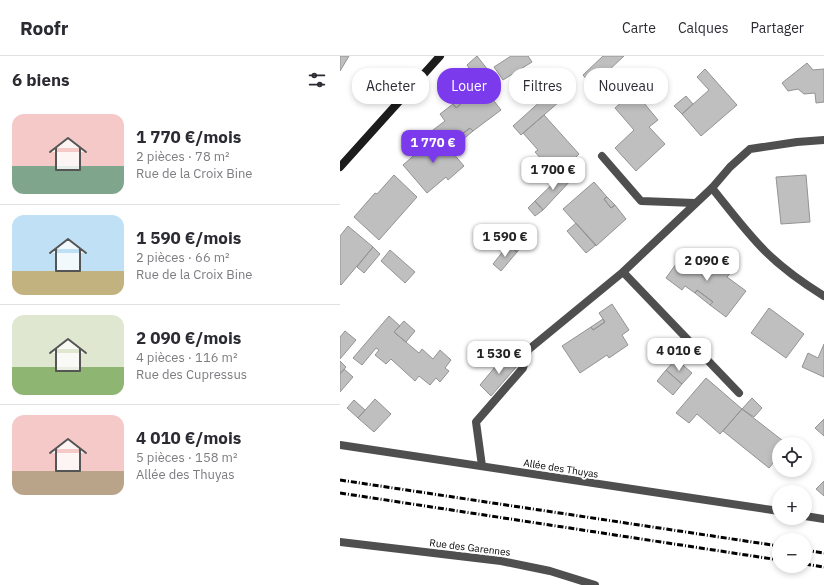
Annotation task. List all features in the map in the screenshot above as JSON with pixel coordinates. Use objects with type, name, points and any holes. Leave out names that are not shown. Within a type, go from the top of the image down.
[{"type":"street","points":[[340,167],[440,56]]},
{"type":"street","points":[[482,466],[476,422],[522,368],[528,350],[623,272],[696,204],[730,167],[750,149],[824,140]]},
{"type":"street","points":[[602,156],[641,201],[696,204]]},
{"type":"street","points":[[712,188],[766,252],[801,281],[824,296]]},
{"type":"street","points":[[623,272],[739,393]]},
{"type":"street","name":"Allée des Thuyas","points":[[340,445],[772,510]]},
{"type":"street","points":[[812,517],[824,519]]},
{"type":"street","name":"Rue des Garennes","points":[[340,542],[501,561],[550,570],[595,585]]},
{"type":"building","points":[[340,56],[349,56],[340,71]]},
{"type":"building","points":[[477,56],[486,68],[469,68],[467,65]]},
{"type":"building","points":[[511,56],[528,56],[532,62],[522,68],[509,68],[509,76],[503,80],[501,77],[501,68],[494,67]]},
{"type":"building","points":[[603,56],[624,56],[611,68],[590,68]]},
{"type":"building","points":[[807,63],[813,70],[824,69],[824,102],[816,103],[815,93],[804,94],[798,89],[788,91],[782,83]]},
{"type":"building","points":[[705,69],[737,105],[701,136],[682,114],[709,90],[697,77]]},
{"type":"building","points":[[686,96],[693,104],[682,114],[674,106]]},
{"type":"building","points":[[453,104],[456,108],[461,104],[496,104],[501,110],[473,131],[470,128],[458,137],[461,141],[450,150],[433,130],[445,121],[440,114]]},
{"type":"building","points":[[453,104],[461,104],[456,108]]},
{"type":"building","points":[[538,104],[557,104],[521,135],[513,126]]},
{"type":"building","points":[[619,104],[645,104],[658,120],[649,127],[665,144],[636,171],[615,148],[634,130],[615,108]]},
{"type":"building","points":[[544,115],[579,154],[568,165],[565,161],[553,172],[535,152],[538,150],[523,133]]},
{"type":"building","points":[[470,128],[473,131],[461,141],[458,137]]},
{"type":"building","points":[[433,130],[464,166],[448,180],[446,177],[427,193],[403,165],[419,151],[425,151],[430,156],[435,152],[423,138]]},
{"type":"building","points":[[565,172],[572,179],[543,210],[535,201]]},
{"type":"building","points":[[394,175],[417,197],[379,240],[354,217],[375,193],[377,194]]},
{"type":"building","points":[[806,175],[810,222],[781,224],[776,177]]},
{"type":"building","points":[[594,182],[607,197],[604,199],[611,208],[615,205],[626,219],[596,246],[563,209]]},
{"type":"building","points":[[607,197],[615,205],[611,208],[604,199]]},
{"type":"building","points":[[535,201],[543,210],[535,216],[528,208]]},
{"type":"building","points":[[576,223],[596,245],[586,253],[567,231]]},
{"type":"building","points":[[348,226],[373,247],[341,285],[340,236]]},
{"type":"building","points":[[520,232],[528,239],[517,252],[508,245]]},
{"type":"building","points":[[508,245],[517,252],[501,271],[493,264]]},
{"type":"building","points":[[373,247],[380,254],[364,273],[357,267]]},
{"type":"building","points":[[390,250],[415,272],[405,283],[381,261]]},
{"type":"building","points":[[686,250],[702,262],[704,259],[714,266],[717,261],[731,272],[727,277],[746,291],[726,317],[710,305],[713,302],[697,290],[695,293],[685,286],[682,290],[666,278]]},
{"type":"building","points":[[697,290],[713,302],[710,305],[695,293]]},
{"type":"building","points":[[612,304],[629,330],[622,335],[628,345],[609,358],[607,355],[580,373],[562,346],[591,327],[593,330],[605,322],[599,313]]},
{"type":"building","points":[[769,308],[804,334],[786,358],[751,333]]},
{"type":"building","points":[[389,316],[400,326],[394,332],[419,353],[422,349],[433,359],[440,350],[451,360],[445,368],[449,371],[440,382],[436,378],[430,385],[419,376],[415,381],[391,359],[386,364],[375,355],[379,350],[376,348],[362,365],[353,358]]},
{"type":"building","points":[[603,319],[605,322],[593,330],[591,327]]},
{"type":"building","points":[[404,321],[415,331],[406,342],[394,332]]},
{"type":"building","points":[[345,331],[356,340],[340,359],[340,337]]},
{"type":"building","points":[[824,344],[824,377],[802,367],[808,353],[818,358]]},
{"type":"building","points":[[506,354],[518,365],[491,396],[480,385]]},
{"type":"building","points":[[676,359],[692,373],[682,384],[666,370]]},
{"type":"building","points":[[340,361],[346,367],[340,374]]},
{"type":"building","points":[[344,369],[353,377],[340,392],[340,374]]},
{"type":"building","points":[[666,370],[682,384],[673,395],[657,381]]},
{"type":"building","points":[[706,378],[742,409],[720,434],[697,414],[689,423],[676,413]]},
{"type":"building","points":[[752,398],[762,408],[754,417],[742,409]]},
{"type":"building","points":[[375,399],[391,414],[374,432],[358,418]]},
{"type":"building","points":[[354,400],[365,410],[358,418],[347,408]]},
{"type":"building","points":[[742,409],[778,437],[772,437],[772,464],[769,468],[723,431]]},
{"type":"building","points":[[824,419],[824,436],[815,428]]},
{"type":"building","points":[[824,481],[824,496],[816,489]]},
{"type":"railway","points":[[340,480],[772,545]]},
{"type":"railway","points":[[340,493],[772,559]]},
{"type":"railway","points":[[812,551],[824,553]]},
{"type":"railway","points":[[812,565],[824,567]]}]
